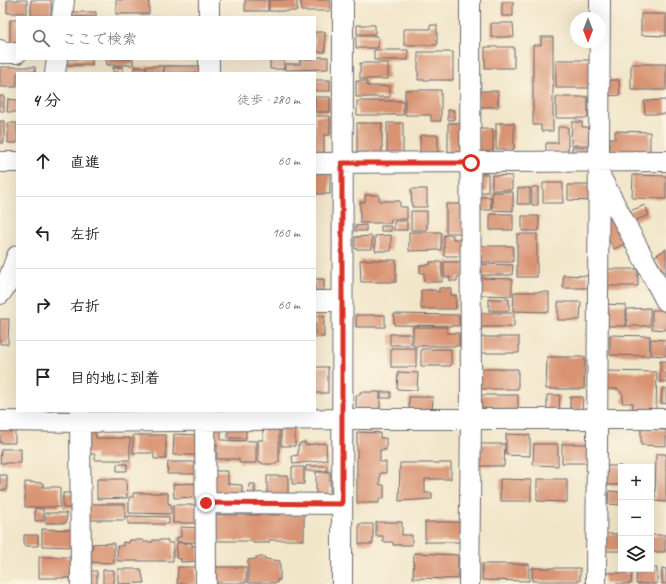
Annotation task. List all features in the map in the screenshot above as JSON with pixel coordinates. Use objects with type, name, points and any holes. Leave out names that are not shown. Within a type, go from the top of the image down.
[{"type":"street","points":[[62,16],[64,0]]},
{"type":"street","points":[[209,0],[209,16]]},
{"type":"street","points":[[342,584],[341,419],[343,0]]},
{"type":"street","points":[[469,584],[471,420],[470,0]]},
{"type":"street","points":[[596,584],[600,0]]},
{"type":"street","points":[[0,50],[2,53],[16,53]]},
{"type":"street","points":[[55,72],[57,60]]},
{"type":"street","points":[[209,60],[209,72]]},
{"type":"street","points":[[316,163],[471,163],[599,168],[666,161]]},
{"type":"street","points":[[0,162],[16,162]]},
{"type":"street","points":[[599,168],[666,301]]},
{"type":"street","points":[[0,294],[6,286],[16,259]]},
{"type":"street","points":[[316,301],[342,301]]},
{"type":"street","points":[[0,421],[80,417],[205,416],[471,420],[666,419]]},
{"type":"street","points":[[205,416],[206,584]]},
{"type":"street","points":[[80,417],[81,584]]},
{"type":"street","points":[[206,503],[342,504]]},
{"type":"building","points":[[7,0],[27,0],[27,13],[7,13]]},
{"type":"building","points":[[31,0],[51,0],[51,16],[31,16]]},
{"type":"building","points":[[116,0],[149,0],[149,14],[116,14]]},
{"type":"building","points":[[245,0],[268,0],[268,11],[245,11]]},
{"type":"building","points":[[269,0],[297,0],[297,11],[269,11]]},
{"type":"building","points":[[301,0],[330,0],[330,11],[301,11]]},
{"type":"building","points":[[502,2],[513,2],[513,16],[502,16]]},
{"type":"building","points":[[71,12],[96,12],[96,16],[71,16]]},
{"type":"building","points":[[641,14],[666,14],[666,36],[641,35]]},
{"type":"building","points":[[10,20],[16,20],[16,42],[10,42]]},
{"type":"building","points":[[491,23],[513,23],[514,37],[491,37]]},
{"type":"building","points":[[357,25],[375,25],[375,34],[357,34]]},
{"type":"building","points":[[430,25],[437,25],[437,45],[404,45],[404,29],[430,29]]},
{"type":"building","points":[[316,32],[325,32],[325,52],[316,52]]},
{"type":"building","points":[[356,36],[378,36],[378,48],[356,48]]},
{"type":"building","points":[[541,37],[553,37],[553,131],[541,131],[541,125],[533,125],[533,45],[541,45]]},
{"type":"building","points":[[485,47],[514,47],[514,68],[485,68]]},
{"type":"building","points":[[374,50],[408,50],[408,60],[374,60]]},
{"type":"building","points":[[418,52],[453,52],[453,80],[418,80]]},
{"type":"building","points":[[316,57],[328,57],[328,69],[285,70],[285,64],[300,64],[300,60],[316,60]]},
{"type":"building","points":[[66,60],[92,60],[92,65],[66,65]]},
{"type":"building","points":[[106,60],[133,60],[133,65],[107,65]]},
{"type":"building","points":[[270,60],[284,60],[284,69],[270,69]]},
{"type":"building","points":[[556,60],[590,60],[590,88],[556,88]]},
{"type":"building","points":[[360,63],[388,63],[388,79],[360,79]]},
{"type":"building","points":[[631,64],[666,64],[666,90],[631,90]]},
{"type":"building","points":[[146,66],[163,66],[163,72],[146,72]]},
{"type":"building","points":[[164,66],[199,66],[199,72],[164,72]]},
{"type":"building","points":[[0,67],[35,67],[35,72],[16,72],[16,87],[0,87]]},
{"type":"building","points":[[113,67],[123,67],[123,72],[113,72]]},
{"type":"building","points":[[134,67],[145,67],[145,72],[134,72]]},
{"type":"building","points":[[316,80],[330,80],[330,91],[316,91]]},
{"type":"building","points":[[604,80],[619,80],[620,95],[605,96]]},
{"type":"building","points":[[356,81],[367,81],[367,86],[390,86],[390,97],[356,97]]},
{"type":"building","points":[[405,90],[441,90],[441,121],[431,121],[431,115],[405,115]]},
{"type":"building","points":[[478,91],[498,91],[498,107],[478,107]]},
{"type":"building","points":[[0,96],[4,96],[4,111],[0,111]]},
{"type":"building","points":[[316,97],[330,97],[330,112],[316,112]]},
{"type":"building","points":[[556,97],[588,97],[588,118],[556,118]]},
{"type":"building","points":[[8,99],[16,100],[16,112],[7,112]]},
{"type":"building","points":[[666,100],[666,114],[645,114],[644,101]]},
{"type":"building","points":[[357,101],[403,101],[403,115],[357,115]]},
{"type":"building","points":[[448,110],[454,110],[454,120],[448,120]]},
{"type":"building","points":[[316,116],[330,116],[330,135],[324,135],[324,155],[316,155]]},
{"type":"building","points":[[0,121],[4,121],[4,143],[0,143]]},
{"type":"building","points":[[572,122],[582,122],[582,127],[589,127],[589,145],[571,145]]},
{"type":"building","points":[[8,123],[16,123],[16,143],[8,143]]},
{"type":"building","points":[[357,123],[382,123],[382,154],[357,154]]},
{"type":"building","points":[[387,123],[403,123],[403,155],[387,155]]},
{"type":"building","points":[[448,123],[464,123],[464,152],[448,152]]},
{"type":"building","points":[[496,123],[514,123],[514,149],[496,149]]},
{"type":"building","points":[[558,127],[568,127],[568,155],[546,155],[546,143],[558,143]]},
{"type":"building","points":[[478,129],[493,129],[493,152],[478,152]]},
{"type":"building","points":[[615,131],[650,132],[650,156],[609,155],[609,138],[615,139]]},
{"type":"building","points":[[420,135],[438,135],[438,153],[420,153]]},
{"type":"building","points":[[572,147],[589,147],[589,155],[572,155]]},
{"type":"building","points":[[316,170],[330,170],[330,194],[316,194]]},
{"type":"building","points":[[476,174],[488,174],[488,192],[476,192]]},
{"type":"building","points":[[492,175],[512,176],[512,190],[492,190]]},
{"type":"building","points":[[633,175],[666,176],[666,199],[632,198]]},
{"type":"building","points":[[543,183],[563,183],[563,203],[543,203]]},
{"type":"building","points":[[568,185],[590,185],[590,201],[568,200]]},
{"type":"building","points":[[532,187],[538,187],[538,205],[532,205]]},
{"type":"building","points":[[518,188],[530,188],[530,204],[517,204]]},
{"type":"building","points":[[411,189],[427,189],[427,207],[412,207]]},
{"type":"building","points":[[492,192],[513,192],[513,211],[492,210]]},
{"type":"building","points":[[365,195],[379,195],[379,201],[400,201],[400,207],[407,207],[407,219],[391,219],[391,223],[360,223],[360,202],[365,202]]},
{"type":"building","points":[[477,197],[491,197],[491,210],[476,210]]},
{"type":"building","points":[[446,204],[463,204],[463,233],[446,233]]},
{"type":"building","points":[[645,205],[649,215],[634,221],[630,211]]},
{"type":"building","points":[[411,211],[427,211],[427,230],[411,230]]},
{"type":"building","points":[[490,214],[513,214],[513,230],[490,230]]},
{"type":"building","points":[[522,216],[539,216],[539,231],[522,231]]},
{"type":"building","points":[[612,216],[626,243],[614,249],[602,228],[603,221]]},
{"type":"building","points":[[394,221],[407,221],[407,230],[394,230]]},
{"type":"building","points":[[366,225],[366,231],[355,231],[355,226]]},
{"type":"building","points":[[381,226],[391,226],[391,231],[381,231]]},
{"type":"building","points":[[409,232],[441,232],[441,250],[409,251]]},
{"type":"building","points":[[517,234],[537,234],[537,277],[517,277]]},
{"type":"building","points":[[391,235],[391,251],[375,251],[375,236]]},
{"type":"building","points":[[444,235],[453,235],[453,239],[465,239],[465,256],[444,256]]},
{"type":"building","points":[[372,236],[372,249],[355,249],[355,237]]},
{"type":"building","points":[[479,246],[513,246],[513,262],[479,262]]},
{"type":"building","points":[[666,249],[666,274],[654,257]]},
{"type":"building","points":[[360,260],[396,260],[396,282],[361,282]]},
{"type":"building","points":[[430,262],[442,262],[442,282],[424,282],[424,273],[420,273],[420,265],[430,265]]},
{"type":"building","points":[[444,262],[464,262],[464,277],[457,277],[457,281],[450,281],[450,277],[444,277]]},
{"type":"building","points":[[480,264],[513,265],[512,275],[480,275]]},
{"type":"building","points":[[607,269],[638,269],[638,286],[607,286]]},
{"type":"building","points":[[563,275],[588,276],[588,288],[563,288]]},
{"type":"building","points":[[480,278],[512,279],[512,296],[480,295]]},
{"type":"building","points":[[316,279],[324,279],[324,296],[316,296]]},
{"type":"building","points":[[439,288],[451,288],[451,295],[456,295],[456,309],[421,309],[421,290],[436,290],[436,292],[439,292]]},
{"type":"building","points":[[514,292],[549,292],[549,312],[513,311]]},
{"type":"building","points":[[489,299],[509,299],[509,311],[489,311]]},
{"type":"building","points":[[558,302],[581,302],[580,320],[558,320]]},
{"type":"building","points":[[602,304],[626,305],[626,326],[602,326]]},
{"type":"building","points":[[650,308],[650,326],[627,326],[627,309]]},
{"type":"building","points":[[652,310],[663,310],[666,316],[666,330],[652,329]]},
{"type":"building","points":[[476,313],[514,313],[514,327],[476,327]]},
{"type":"building","points":[[394,314],[459,315],[459,326],[394,325]]},
{"type":"building","points":[[356,315],[385,315],[385,327],[356,327]]},
{"type":"building","points":[[316,316],[324,316],[324,337],[316,337]]},
{"type":"building","points":[[0,319],[9,319],[8,344],[0,344]]},
{"type":"building","points":[[413,327],[447,327],[447,333],[459,333],[459,346],[413,346]]},
{"type":"building","points":[[390,334],[411,334],[411,345],[390,345]]},
{"type":"building","points":[[610,335],[650,336],[649,356],[610,355]]},
{"type":"building","points":[[480,337],[519,337],[519,353],[480,353]]},
{"type":"building","points":[[651,339],[666,340],[666,356],[651,355]]},
{"type":"building","points":[[391,348],[416,348],[416,367],[391,367]]},
{"type":"building","points":[[421,349],[451,349],[451,366],[421,366]]},
{"type":"building","points":[[547,357],[585,357],[584,389],[546,389]]},
{"type":"building","points":[[660,361],[666,361],[666,382],[660,382]]},
{"type":"building","points":[[316,367],[328,367],[328,393],[316,393]]},
{"type":"building","points":[[480,369],[518,369],[518,389],[480,389]]},
{"type":"building","points":[[603,371],[657,372],[656,411],[633,411],[633,403],[622,403],[623,395],[618,389],[603,389]]},
{"type":"building","points":[[398,372],[418,373],[417,390],[397,389]]},
{"type":"building","points":[[662,388],[666,388],[666,404],[661,403]]},
{"type":"building","points":[[360,392],[380,392],[380,415],[356,414],[356,395],[360,395]]},
{"type":"building","points":[[381,392],[391,392],[391,398],[381,398]]},
{"type":"building","points":[[475,395],[518,395],[518,411],[475,411]]},
{"type":"building","points":[[547,395],[560,395],[559,410],[547,410]]},
{"type":"building","points":[[409,397],[433,397],[432,414],[409,410]]},
{"type":"building","points":[[570,397],[583,397],[582,410],[570,410]]},
{"type":"building","points":[[210,426],[221,426],[221,440],[256,441],[256,463],[239,463],[239,459],[217,459],[217,444],[210,444]]},
{"type":"building","points":[[0,427],[15,427],[15,443],[0,443]]},
{"type":"building","points":[[228,427],[246,428],[246,438],[228,438]]},
{"type":"building","points":[[263,427],[279,427],[279,462],[276,462],[276,464],[262,464],[262,462],[258,462],[258,440],[263,440]]},
{"type":"building","points":[[281,427],[295,427],[295,446],[281,446]]},
{"type":"building","points":[[641,429],[666,430],[666,446],[641,445]]},
{"type":"building","points":[[86,432],[95,432],[96,438],[130,438],[130,460],[95,460],[95,454],[86,454]]},
{"type":"building","points":[[357,432],[380,433],[380,438],[386,438],[386,450],[380,450],[380,462],[386,462],[386,473],[380,473],[380,485],[384,485],[384,498],[379,498],[379,503],[357,503]]},
{"type":"building","points":[[174,434],[199,435],[198,455],[173,455]]},
{"type":"building","points":[[506,434],[530,435],[530,456],[506,455]]},
{"type":"building","points":[[133,435],[166,435],[166,459],[154,459],[154,453],[133,453]]},
{"type":"building","points":[[305,442],[305,445],[326,443],[327,460],[293,464],[292,456],[298,455],[298,445]]},
{"type":"building","points":[[476,444],[505,444],[504,466],[476,466]]},
{"type":"building","points":[[534,444],[558,444],[558,466],[533,465]]},
{"type":"building","points":[[562,444],[590,444],[590,463],[562,463]]},
{"type":"building","points":[[1,449],[21,449],[21,463],[0,463]]},
{"type":"building","points":[[656,454],[666,454],[666,502],[655,501]]},
{"type":"building","points":[[168,462],[202,462],[202,474],[167,474]]},
{"type":"building","points":[[400,463],[451,463],[451,479],[425,479],[425,493],[432,493],[432,499],[399,501]]},
{"type":"building","points":[[117,464],[127,464],[127,471],[117,471]]},
{"type":"building","points":[[306,466],[327,466],[327,471],[306,471]]},
{"type":"building","points":[[602,466],[618,466],[618,485],[602,485]]},
{"type":"building","points":[[292,467],[304,467],[304,484],[292,484]]},
{"type":"building","points":[[210,471],[228,471],[228,484],[242,485],[242,497],[213,497]]},
{"type":"building","points":[[316,472],[330,472],[330,496],[316,496]]},
{"type":"building","points":[[0,475],[7,475],[7,490],[0,490]]},
{"type":"building","points":[[267,476],[288,476],[288,495],[267,495]]},
{"type":"building","points":[[97,479],[126,479],[127,498],[97,499]]},
{"type":"building","points":[[500,479],[531,480],[531,501],[500,501]]},
{"type":"building","points":[[537,479],[567,479],[567,502],[537,501]]},
{"type":"building","points":[[25,482],[43,483],[43,487],[60,487],[60,507],[25,507]]},
{"type":"building","points":[[199,483],[199,497],[174,498],[173,484]]},
{"type":"building","points":[[249,484],[255,484],[255,496],[248,496]]},
{"type":"building","points":[[609,491],[618,492],[618,505],[608,504]]},
{"type":"building","points":[[63,493],[74,493],[74,508],[63,508]]},
{"type":"building","points":[[133,493],[168,493],[168,504],[171,504],[171,514],[129,513],[129,497],[133,497]]},
{"type":"building","points":[[87,504],[125,504],[125,520],[87,520]]},
{"type":"building","points":[[173,505],[199,505],[199,523],[173,523]]},
{"type":"building","points":[[35,508],[43,509],[43,521],[35,521]]},
{"type":"building","points":[[280,509],[304,509],[304,540],[269,540],[269,543],[253,543],[253,541],[215,541],[215,515],[280,515]]},
{"type":"building","points":[[45,513],[67,513],[66,523],[45,523]]},
{"type":"building","points":[[128,516],[169,517],[169,524],[128,524]]},
{"type":"building","points":[[376,522],[402,522],[402,535],[412,535],[412,545],[393,545],[393,542],[383,542],[383,536],[376,536]]},
{"type":"building","points":[[425,522],[462,522],[462,542],[425,542]]},
{"type":"building","points":[[359,524],[373,524],[373,544],[359,544]]},
{"type":"building","points":[[181,527],[202,528],[201,542],[177,542],[177,537],[181,537]]},
{"type":"building","points":[[42,529],[74,530],[74,547],[42,546]]},
{"type":"building","points":[[604,534],[618,534],[618,551],[604,551]]},
{"type":"building","points":[[24,535],[38,535],[38,546],[24,546]]},
{"type":"building","points":[[654,535],[665,535],[665,552],[654,552]]},
{"type":"building","points":[[130,540],[153,542],[153,540],[168,540],[168,543],[173,543],[173,561],[117,561],[117,546],[123,546],[123,542],[129,543]]},
{"type":"building","points":[[114,543],[114,563],[89,562],[89,548],[93,548],[92,544]]},
{"type":"building","points":[[177,543],[192,543],[192,546],[199,546],[198,561],[181,562],[181,559],[176,558]]},
{"type":"building","points":[[414,553],[458,555],[458,579],[413,578]]},
{"type":"building","points":[[39,557],[76,557],[76,578],[39,578]]},
{"type":"building","points":[[256,557],[265,557],[265,559],[280,561],[280,580],[277,580],[277,583],[248,583],[248,560],[256,559]]},
{"type":"building","points":[[482,564],[529,564],[529,581],[482,580]]},
{"type":"building","points":[[178,567],[196,567],[196,584],[177,584]]},
{"type":"building","points":[[209,567],[246,567],[246,583],[209,583]]},
{"type":"building","points":[[532,568],[580,568],[580,581],[532,581]]},
{"type":"building","points":[[654,568],[657,568],[657,584],[636,584],[637,572],[654,572]]},
{"type":"building","points":[[662,568],[666,569],[666,584],[662,584]]},
{"type":"building","points":[[118,569],[141,569],[144,583],[118,584]]},
{"type":"building","points":[[103,570],[114,570],[114,584],[103,584]]},
{"type":"building","points":[[86,571],[97,571],[97,584],[86,584]]},
{"type":"building","points":[[604,573],[632,573],[631,584],[604,584]]},
{"type":"route","points":[[206,503],[342,504],[342,163],[471,163]]}]
